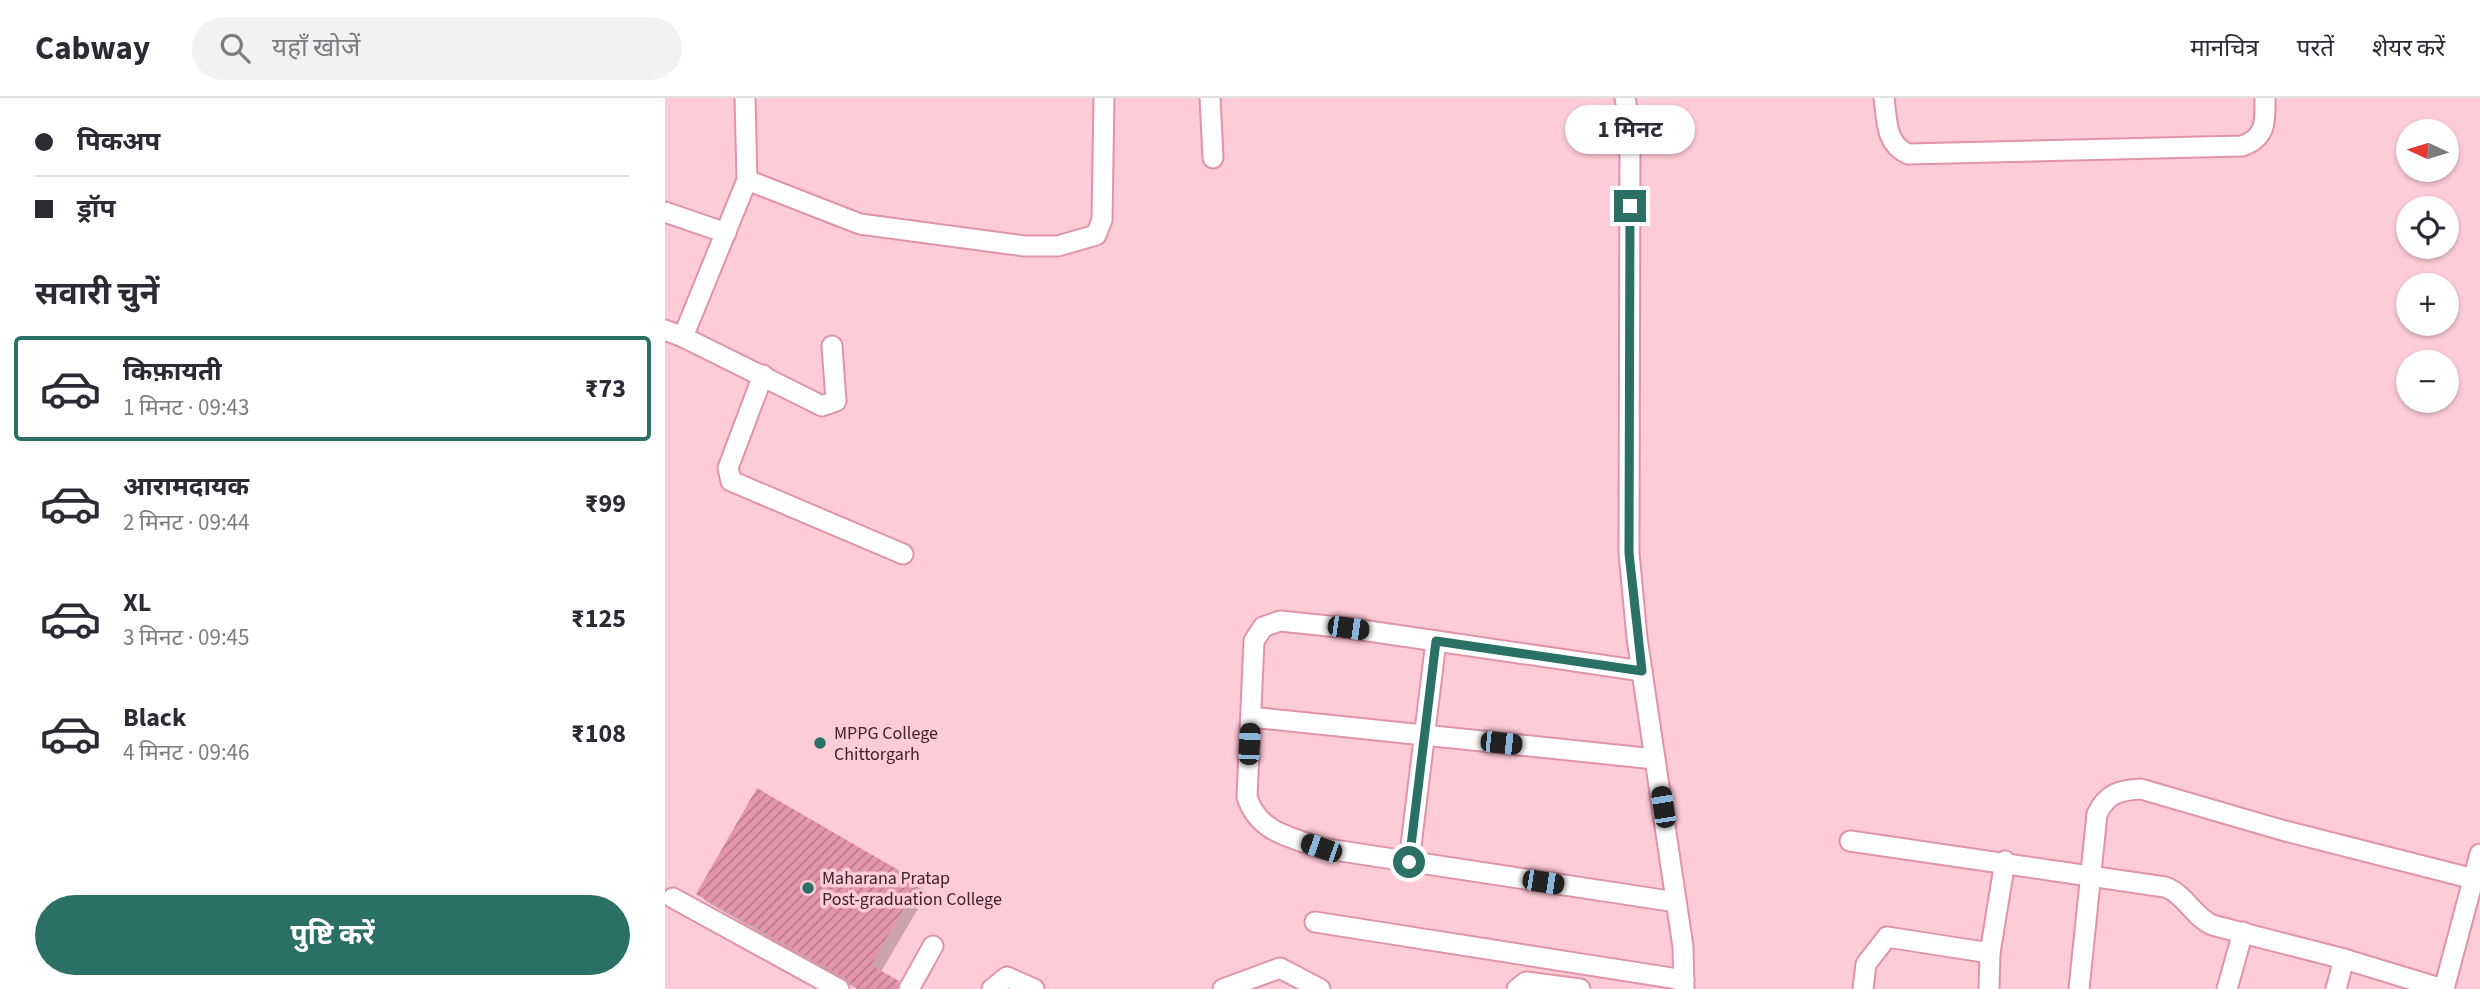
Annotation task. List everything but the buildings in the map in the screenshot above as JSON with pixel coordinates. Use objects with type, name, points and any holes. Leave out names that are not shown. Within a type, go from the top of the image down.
[{"type":"street","points":[[744,98],[747,180],[726,233],[674,334],[763,375],[810,401],[830,405],[835,401],[837,393],[832,346]]},
{"type":"street","points":[[747,180],[860,224],[1024,246],[1058,246],[1084,241],[1096,235],[1102,220],[1104,98]]},
{"type":"street","points":[[1210,98],[1213,158]]},
{"type":"street","points":[[1315,922],[1684,985],[1677,902],[1642,671],[1629,553],[1630,126],[1625,98]]},
{"type":"street","points":[[1884,98],[1888,133],[1900,150],[1908,154],[2242,146],[2260,137],[2264,131],[2265,98]]},
{"type":"street","points":[[665,212],[726,233]]},
{"type":"street","points":[[763,375],[728,468],[731,481],[902,554]]},
{"type":"street","points":[[1642,671],[1348,628],[1271,623],[1258,632],[1254,641],[1247,797],[1252,813],[1273,831],[1321,848],[1677,902]]},
{"type":"street","points":[[1409,862],[1436,641]]},
{"type":"street","points":[[1251,717],[1655,760]]},
{"type":"street","points":[[2078,989],[2093,876],[2097,814],[2103,802],[2123,790],[2141,789],[2285,831],[2474,879]]},
{"type":"street","points":[[1850,841],[2005,861],[2165,887],[2181,895],[2202,920],[2443,989],[2480,854]]},
{"type":"street","points":[[1989,989],[1990,953],[2005,861]]},
{"type":"street","points":[[668,901],[839,989]]},
{"type":"street","points":[[2227,989],[2243,932]]},
{"type":"street","points":[[1863,989],[1866,964],[1887,937],[1990,953]]},
{"type":"street","points":[[909,989],[933,947]]},
{"type":"street","points":[[2336,989],[2344,959]]},
{"type":"street","points":[[1223,989],[1280,968],[1320,989]]},
{"type":"street","points":[[992,989],[1007,977],[1034,989]]},
{"type":"street","points":[[1517,989],[1527,982],[1580,989]]},
{"type":"place","name":"MPPG College Chittorgarh","points":[[820,743]]},
{"type":"place","name":"Maharana Pratap Post-graduation College","points":[[808,888]]},
{"type":"route","points":[[1409,862],[1436,641],[1642,671],[1629,553],[1630,206]]}]
